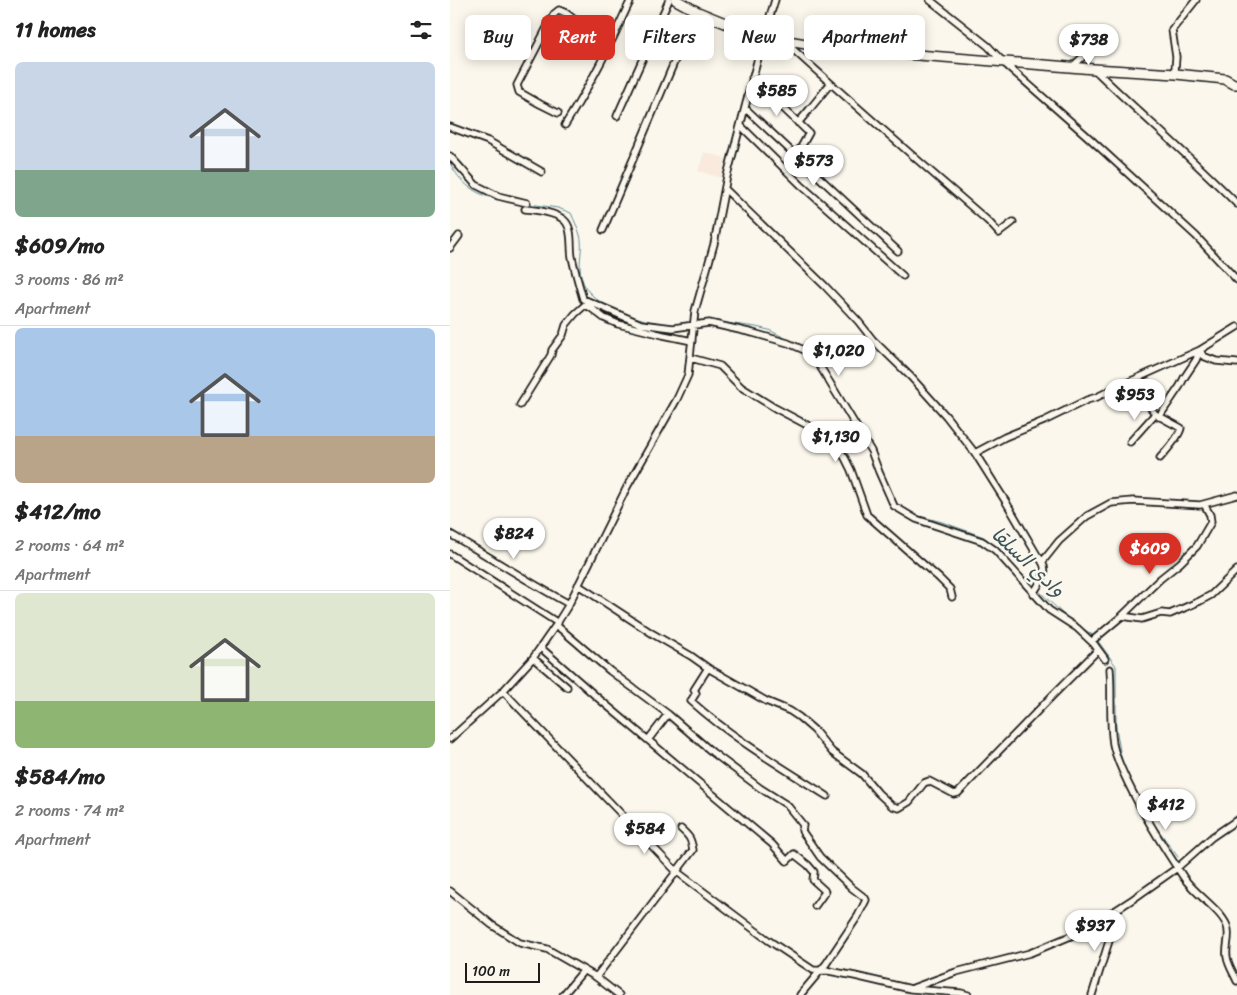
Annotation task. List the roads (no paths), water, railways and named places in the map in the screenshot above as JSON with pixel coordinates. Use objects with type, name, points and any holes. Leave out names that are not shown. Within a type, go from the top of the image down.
[{"type":"main road","points":[[676,0],[724,23]]},
{"type":"main road","points":[[794,42],[830,48],[1176,74],[1225,79],[1237,84]]},
{"type":"street","points":[[615,33],[631,0]]},
{"type":"street","points":[[617,116],[668,0]]},
{"type":"street","points":[[770,15],[775,0]]},
{"type":"street","points":[[930,0],[988,46],[1003,62],[1086,135],[1196,236],[1237,280]]},
{"type":"street","points":[[1176,74],[1174,70],[1176,56],[1172,30],[1196,0]]},
{"type":"street","points":[[553,15],[560,10],[569,15]]},
{"type":"street","points":[[603,230],[684,38],[698,12]]},
{"type":"street","points":[[541,38],[516,85],[520,92],[558,113]]},
{"type":"street","points":[[1072,67],[1092,49]]},
{"type":"street","points":[[794,51],[989,222],[999,233],[1013,222]]},
{"type":"street","points":[[565,125],[602,60]]},
{"type":"street","points":[[450,740],[503,692],[541,648],[569,604],[627,487],[678,399],[688,374],[695,311],[714,244],[727,176],[757,60]]},
{"type":"street","points":[[1094,69],[1237,204]]},
{"type":"street","points":[[752,78],[809,133],[796,156]]},
{"type":"street","points":[[798,123],[830,84]]},
{"type":"street","points":[[745,108],[898,251]]},
{"type":"street","points":[[741,126],[801,185],[902,276]]},
{"type":"street","points":[[450,127],[488,141],[542,172]]},
{"type":"street","points":[[450,156],[476,185],[498,196],[550,213],[567,222],[572,241],[576,278],[583,300],[641,324],[673,328],[709,323],[754,332],[788,343],[804,350],[815,358],[872,451],[878,472],[894,506],[916,519],[982,541],[995,550],[1049,610],[1077,628],[1092,641],[1105,659]]},
{"type":"street","points":[[725,189],[825,286],[884,352],[911,377],[946,416],[975,453],[1037,555],[1043,561],[1045,567],[1044,576],[1033,594]]},
{"type":"street","points":[[450,248],[460,236]]},
{"type":"street","points":[[520,405],[551,355],[552,350],[563,335],[566,325],[585,305],[604,318],[618,324],[692,341]]},
{"type":"street","points":[[975,453],[1005,437],[1200,350],[1237,327]]},
{"type":"street","points":[[1200,350],[1202,356],[1216,361],[1237,363]]},
{"type":"street","points":[[1130,442],[1157,416],[1180,386],[1200,350]]},
{"type":"street","points":[[691,358],[720,366],[741,387],[825,437],[845,458],[867,515],[939,578],[950,589],[952,597]]},
{"type":"street","points":[[1133,380],[1157,416],[1182,428],[1179,436],[1160,458]]},
{"type":"street","points":[[1043,561],[1059,542],[1087,516],[1111,503],[1133,501],[1200,505],[1237,495]]},
{"type":"street","points":[[1092,641],[1122,616],[1197,546],[1211,522],[1210,515],[1204,504]]},
{"type":"street","points":[[450,534],[569,604]]},
{"type":"street","points":[[450,554],[557,624],[610,671],[668,714],[720,758],[787,806],[803,825],[802,831],[820,857],[865,898],[866,900],[858,916],[826,964],[800,995]]},
{"type":"street","points":[[1122,616],[1142,619],[1161,613],[1170,614],[1211,595],[1237,570]]},
{"type":"street","points":[[578,585],[708,668],[766,701],[799,717],[814,730],[832,752],[862,774],[892,806],[900,808],[909,802],[924,783],[929,781],[954,794],[958,793],[1098,650]]},
{"type":"street","points":[[541,648],[592,694],[772,844],[786,861],[794,854],[808,865],[814,872],[813,880],[825,892],[815,906]]},
{"type":"street","points":[[533,658],[567,687]]},
{"type":"street","points":[[708,668],[694,690],[696,693],[691,701],[740,740],[827,796]]},
{"type":"street","points":[[1110,668],[1112,690],[1111,728],[1118,762],[1136,801],[1177,868],[1188,884],[1221,916],[1227,927],[1226,956],[1237,981]]},
{"type":"street","points":[[503,692],[676,871],[768,940],[814,970],[855,976],[911,989],[968,995]]},
{"type":"street","points":[[648,740],[668,714]]},
{"type":"street","points":[[911,989],[956,972],[1030,953],[1085,930],[1177,868],[1212,837],[1237,820]]},
{"type":"street","points":[[596,977],[693,850],[689,836],[681,829]]},
{"type":"street","points":[[450,900],[452,893],[492,925],[520,943],[547,949],[596,977],[619,995]]},
{"type":"street","points":[[1092,995],[1110,938],[1112,912]]},
{"type":"street","points":[[563,995],[584,970]]},
{"type":"waterway","name":"وادي السلقا","points":[[450,163],[458,177],[469,187],[498,199]]},
{"type":"waterway","name":"وادي السلقا","points":[[529,204],[558,208],[571,213],[581,239],[580,266],[582,280],[585,287],[595,298],[603,304],[623,313],[663,324]]},
{"type":"waterway","name":"وادي السلقا","points":[[700,320],[705,321]]},
{"type":"waterway","name":"وادي السلقا","points":[[672,325],[688,322]]},
{"type":"waterway","name":"وادي السلقا","points":[[719,322],[769,330],[789,340]]},
{"type":"waterway","name":"وادي السلقا","points":[[834,383],[871,446]]},
{"type":"waterway","name":"وادي السلقا","points":[[879,464],[888,486],[901,507]]},
{"type":"waterway","name":"وادي السلقا","points":[[912,514],[942,522],[984,537],[992,544]]},
{"type":"waterway","name":"وادي السلقا","points":[[1009,561],[1034,586]]},
{"type":"waterway","name":"وادي السلقا","points":[[1039,591],[1066,617],[1094,636]]},
{"type":"waterway","name":"وادي السلقا","points":[[1098,641],[1116,666],[1116,727],[1122,763]]},
{"type":"waterway","name":"وادي السلقا","points":[[1123,766],[1144,807]]},
{"type":"waterway","name":"وادي السلقا","points":[[1151,820],[1178,857]]}]
